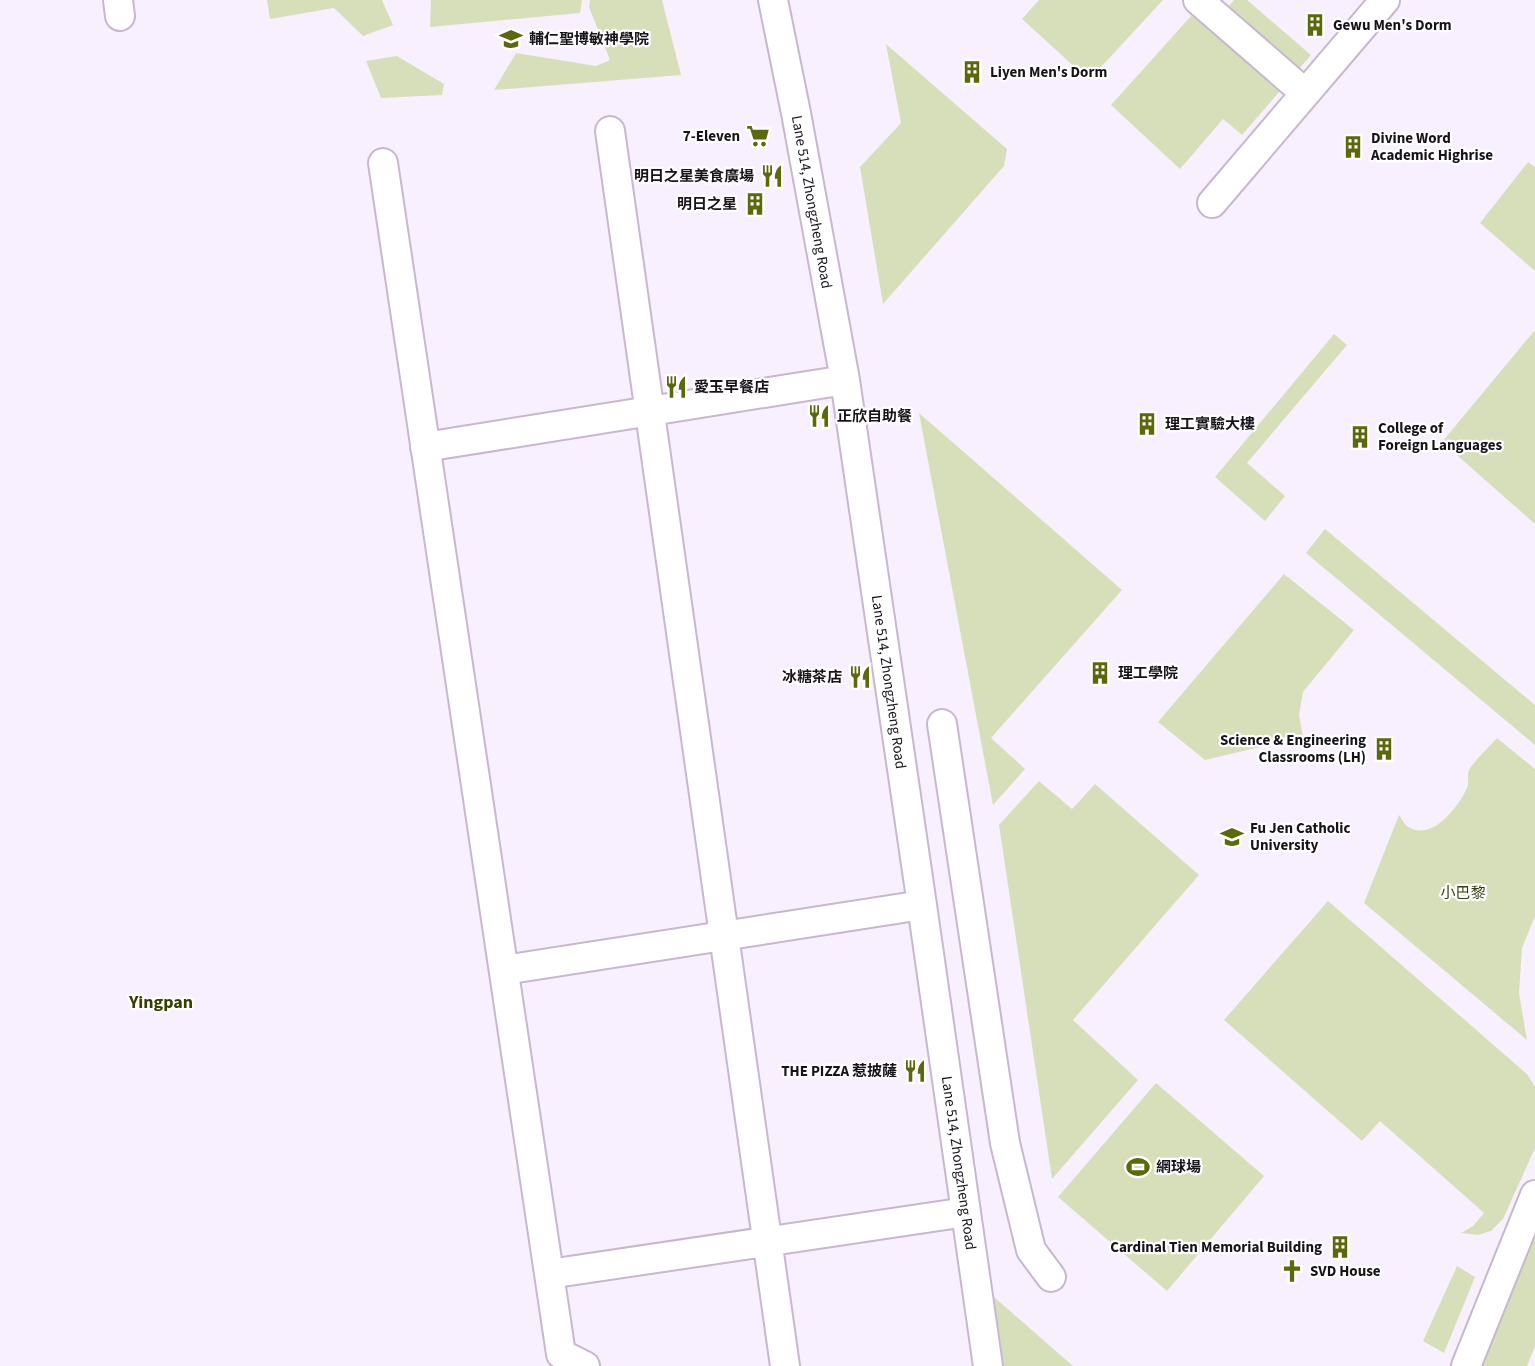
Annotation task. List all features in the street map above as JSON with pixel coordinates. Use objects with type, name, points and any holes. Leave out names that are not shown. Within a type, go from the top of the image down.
[{"type":"street","name":"Lane 514, Zhongzheng Road","points":[[773,0],[796,113],[844,381],[988,1366]]},
{"type":"street","points":[[1198,0],[1305,93]]},
{"type":"street","points":[[1204,212],[1385,0]]},
{"type":"street","points":[[610,131],[785,1366]]},
{"type":"street","points":[[383,163],[561,1354],[585,1366]]},
{"type":"street","points":[[425,447],[844,381]]},
{"type":"street","points":[[942,724],[1005,1143],[1031,1250],[1051,1277]]},
{"type":"street","points":[[504,970],[922,904]]},
{"type":"street","points":[[1466,1366],[1535,1195]]},
{"type":"street","points":[[549,1274],[966,1212]]},
{"type":"green space","points":[[267,0],[382,0],[393,25],[363,36],[334,8],[270,19]]},
{"type":"green space","points":[[431,0],[582,0],[580,13],[430,27]]},
{"type":"green space","points":[[590,0],[662,0],[681,75],[494,90],[516,53],[596,66],[610,60],[589,7]]},
{"type":"green space","points":[[1039,0],[1163,0],[1089,80],[1022,19]]},
{"type":"green space","points":[[1234,0],[1247,0],[1311,55],[1242,135],[1223,119],[1180,169],[1111,105],[1192,15],[1209,29]]},
{"type":"green space","points":[[886,44],[1007,149],[1004,166],[883,304],[860,167],[901,123]]},
{"type":"green space","points":[[397,56],[444,84],[442,95],[381,98],[366,61]]},
{"type":"green space","points":[[1528,162],[1535,167],[1535,271],[1480,223]]},
{"type":"green space","points":[[1535,330],[1535,524],[1442,442]]},
{"type":"green space","points":[[1334,334],[1347,345],[1247,463],[1285,496],[1265,521],[1215,477]]},
{"type":"green space","points":[[919,413],[1122,590],[991,738],[1025,769],[993,805]]},
{"type":"green space","points":[[1325,529],[1535,705],[1535,745],[1306,553]]},
{"type":"green space","points":[[1284,574],[1354,630],[1303,692],[1299,715],[1303,737],[1205,760],[1158,722]]},
{"type":"green space","name":"小巴黎","points":[[1497,738],[1535,769],[1535,916],[1522,948],[1519,993],[1527,1040],[1364,903],[1399,815],[1406,825],[1416,830],[1426,830],[1443,820],[1451,813],[1467,788],[1468,772],[1471,767]]},
{"type":"green space","points":[[1039,781],[1072,809],[1095,784],[1199,875],[1073,1020],[1138,1080],[1052,1179],[999,825]]},
{"type":"green space","points":[[1328,901],[1527,1074],[1535,1087],[1535,1148],[1503,1219],[1491,1231],[1478,1235],[1461,1233],[1473,1226],[1484,1213],[1380,1121],[1362,1141],[1224,1020]]},
{"type":"green space","points":[[1156,1083],[1264,1176],[1167,1291],[1058,1197]]},
{"type":"green space","points":[[1535,1235],[1535,1346],[1527,1366],[1479,1366]]},
{"type":"green space","points":[[1457,1266],[1475,1277],[1444,1353],[1423,1341]]},
{"type":"green space","points":[[994,1297],[1073,1366],[1004,1366]]},
{"type":"place","name":"Gewu Men's Dorm","points":[[1315,25]]},
{"type":"place","name":"輔仁聖博敏神學院","points":[[511,39]]},
{"type":"place","name":"Liyen Men's Dorm","points":[[972,72]]},
{"type":"place","name":"7-Eleven","points":[[758,136]]},
{"type":"place","name":"Divine Word Academic Highrise","points":[[1353,147]]},
{"type":"place","name":"明日之星美食廣場","points":[[772,176]]},
{"type":"place","name":"明日之星","points":[[755,204]]},
{"type":"place","name":"愛玉早餐店","points":[[676,387]]},
{"type":"place","name":"正欣自助餐","points":[[819,416]]},
{"type":"place","name":"理工實驗大樓","points":[[1147,424]]},
{"type":"place","name":"College of Foreign Languages","points":[[1360,437]]},
{"type":"place","name":"理工學院","points":[[1100,673]]},
{"type":"place","name":"冰糖茶店","points":[[860,677]]},
{"type":"place","name":"Science & Engineering Classrooms (LH)","points":[[1384,749]]},
{"type":"place","name":"Fu Jen Catholic University","points":[[1232,837]]},
{"type":"place","name":"THE PIZZA 惹披薩","points":[[915,1071]]},
{"type":"place","name":"網球場","points":[[1138,1167]]},
{"type":"place","name":"Cardinal Tien Memorial Building","points":[[1340,1247]]},
{"type":"place","name":"SVD House","points":[[1292,1271]]},
{"type":"district","name":"Yingpan","points":[[161,1002]]}]
